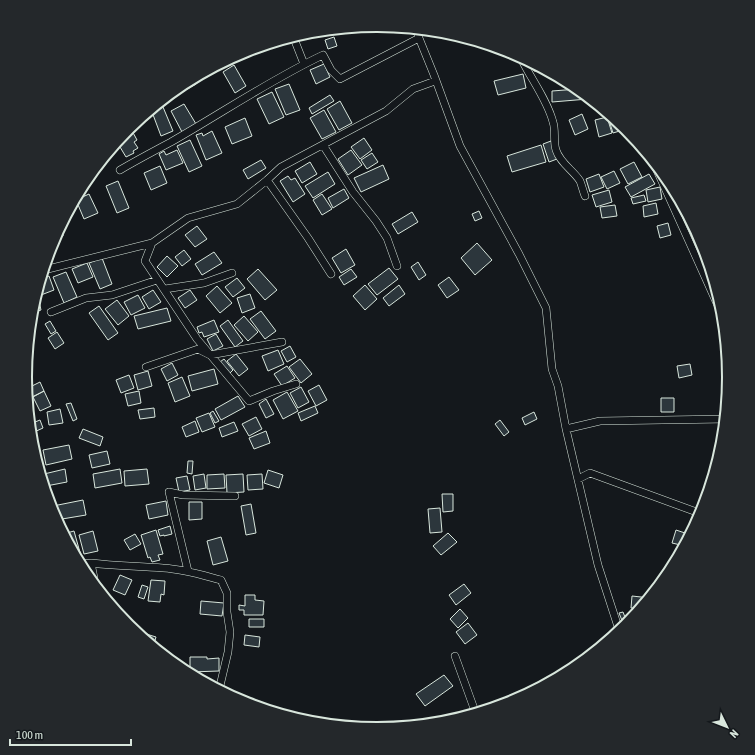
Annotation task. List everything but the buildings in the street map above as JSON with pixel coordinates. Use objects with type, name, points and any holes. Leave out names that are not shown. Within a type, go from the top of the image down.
[{"type":"street","points":[[418,35],[460,146],[519,254],[546,308],[552,369],[558,386],[566,429],[598,565],[618,626]]},
{"type":"street","points":[[120,170],[171,142],[246,96],[323,55],[331,70],[340,79],[419,38]]},
{"type":"street","points":[[295,42],[304,64]]},
{"type":"street","points":[[524,65],[553,121],[555,132],[555,149],[561,161],[580,181],[585,196]]},
{"type":"street","points":[[49,269],[152,242],[188,218],[237,204],[281,167],[386,111],[413,89],[436,81]]},
{"type":"street","points":[[323,145],[353,192],[376,221],[387,238],[397,266]]},
{"type":"street","points":[[267,180],[308,238],[331,274]]},
{"type":"street","points":[[662,182],[712,292]]},
{"type":"street","points":[[152,242],[145,261],[157,280],[165,289],[188,326],[210,355],[249,401],[273,391],[296,384]]},
{"type":"street","points":[[165,289],[204,283],[232,272]]},
{"type":"street","points":[[51,312],[86,298],[112,295],[157,280]]},
{"type":"street","points":[[146,367],[198,349],[210,355],[282,342]]},
{"type":"street","points":[[566,429],[600,421],[720,419]]},
{"type":"street","points":[[578,480],[590,473],[696,512]]},
{"type":"street","points":[[188,572],[169,492],[183,495],[235,496]]},
{"type":"street","points":[[86,563],[164,568],[221,580],[227,593],[227,612],[230,632],[228,652],[220,684]]},
{"type":"street","points":[[92,563],[93,574]]},
{"type":"street","points":[[455,656],[474,709]]}]
